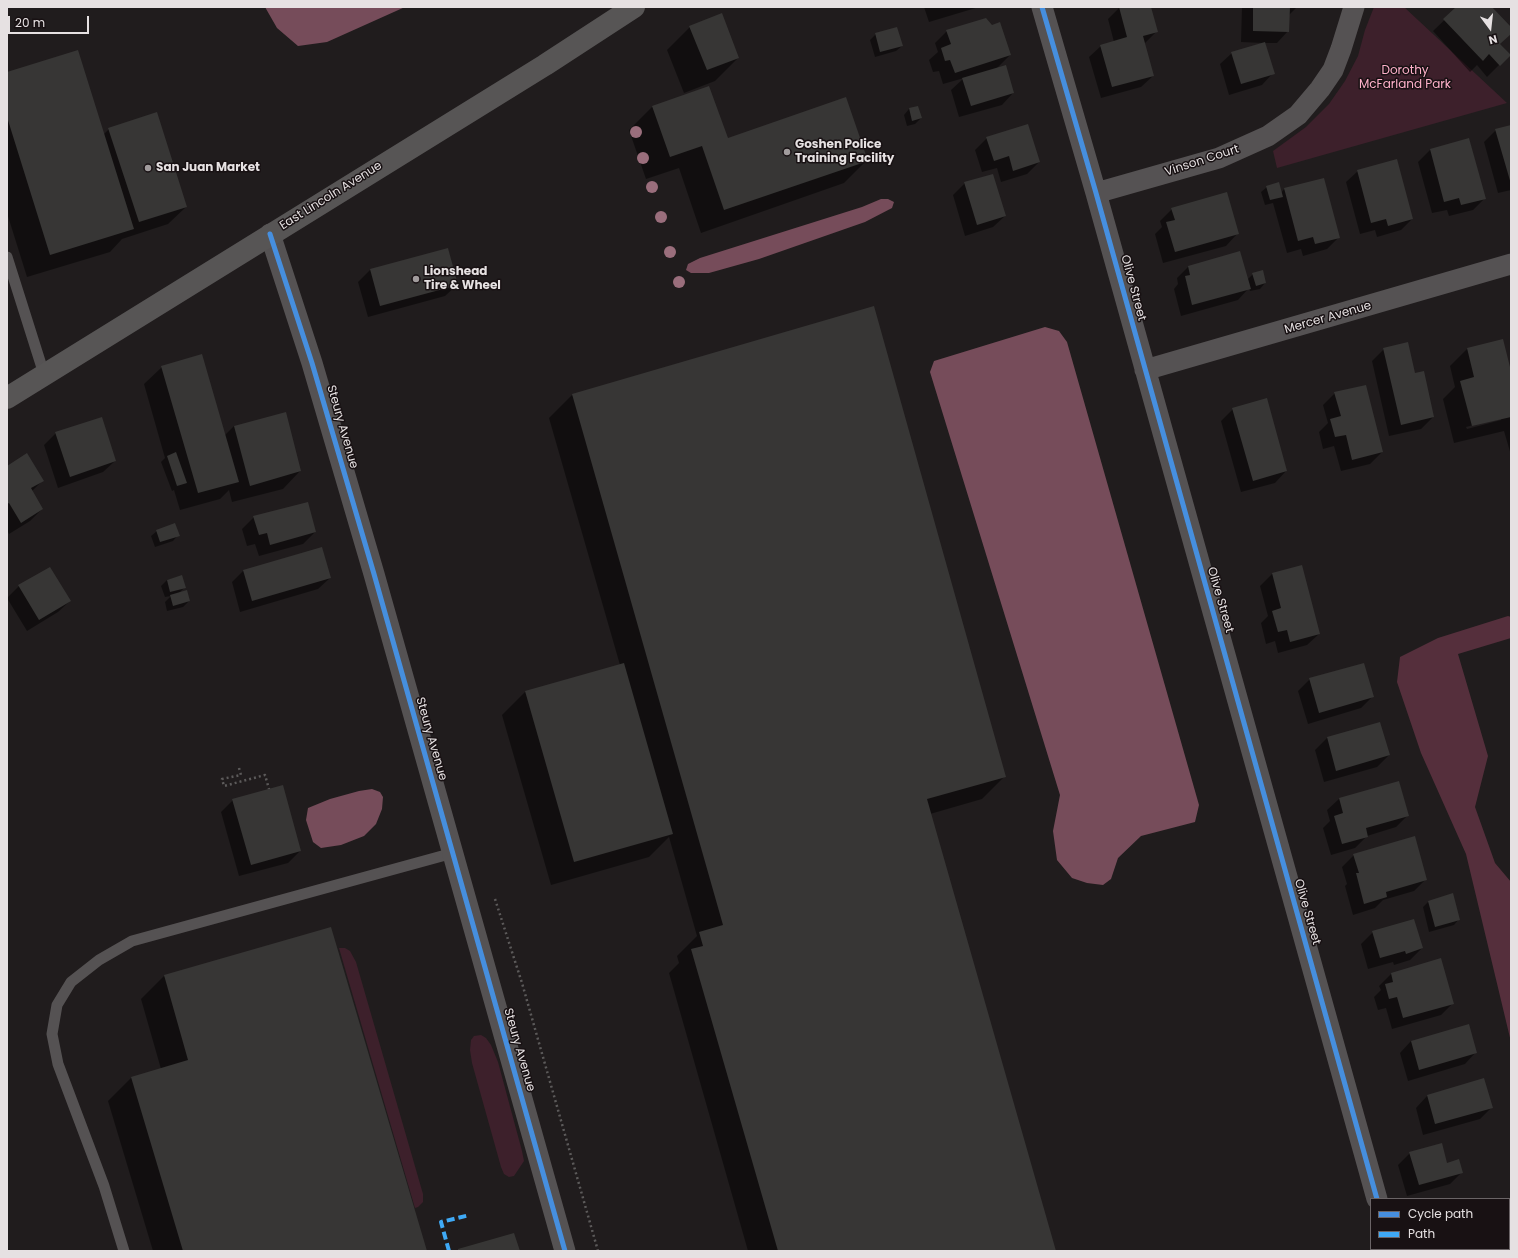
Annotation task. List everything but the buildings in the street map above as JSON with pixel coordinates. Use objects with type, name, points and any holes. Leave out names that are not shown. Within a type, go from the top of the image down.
[{"type":"main road","name":"East Lincoln Avenue","points":[[7,398],[545,65],[634,7]]},
{"type":"street","name":"Olive Street","points":[[1042,7],[1096,193],[1377,1198]]},
{"type":"street","name":"Vinson Court","points":[[1096,193],[1219,158],[1268,136],[1298,115],[1320,89],[1333,70],[1354,7]]},
{"type":"street","name":"Steury Avenue","points":[[270,234],[312,363],[357,514],[565,1251]]},
{"type":"street","name":"Mercer Avenue","points":[[1145,370],[1511,264]]},
{"type":"lane","points":[[7,257],[44,374]]},
{"type":"lane","points":[[124,1251],[104,1186],[58,1064],[52,1034],[57,1005],[71,982],[99,960],[132,941],[453,853]]},
{"type":"path","points":[[239,768],[241,775],[222,779],[224,786],[265,775],[268,789]]},
{"type":"path","points":[[495,899],[522,983],[598,1251]]},
{"type":"green space","name":"Dorothy McFarland Park","points":[[1374,7],[1404,7],[1507,103],[1277,168],[1273,151],[1306,127],[1329,104],[1345,81],[1358,56],[1365,30]]},
{"type":"green space","points":[[339,948],[345,948],[350,951],[356,962],[423,1194],[423,1202],[415,1208]]},
{"type":"green space","points":[[481,1035],[486,1038],[491,1045],[498,1062],[522,1151],[524,1161],[514,1176],[509,1177],[504,1174],[501,1167],[472,1063],[470,1050],[471,1040],[474,1036]]},
{"type":"shaded area","points":[[265,7],[405,7],[327,42],[298,46],[277,28]]},
{"type":"shaded area","points":[[881,199],[888,199],[894,202],[892,208],[865,222],[759,259],[709,273],[691,273],[686,270],[688,264],[700,258],[862,207]]},
{"type":"shaded area","points":[[1045,327],[1059,331],[1067,342],[1199,805],[1195,822],[1141,836],[1118,858],[1111,879],[1103,885],[1087,883],[1072,878],[1057,860],[1053,831],[1060,795],[930,372],[934,361]]},
{"type":"shaded area","points":[[1508,616],[1511,617],[1511,638],[1458,654],[1488,756],[1475,807],[1495,863],[1511,882],[1511,1042],[1466,854],[1421,753],[1397,682],[1400,657],[1438,638]]},
{"type":"shaded area","points":[[372,789],[380,792],[383,797],[382,809],[376,824],[364,836],[341,845],[321,848],[313,842],[306,820],[308,808],[330,799]]},
{"type":"marked path","points":[[449,1251],[441,1222],[470,1215]]},
{"type":"cycle path","points":[[1042,7],[1096,193],[1377,1198]]},
{"type":"cycle path","points":[[270,234],[312,363],[374,574],[565,1251]]},
{"type":"place","name":"Goshen Police Training Facility","points":[[787,152]]},
{"type":"place","name":"San Juan Market","points":[[148,168]]},
{"type":"place","name":"Lionshead Tire & Wheel","points":[[416,279]]}]
